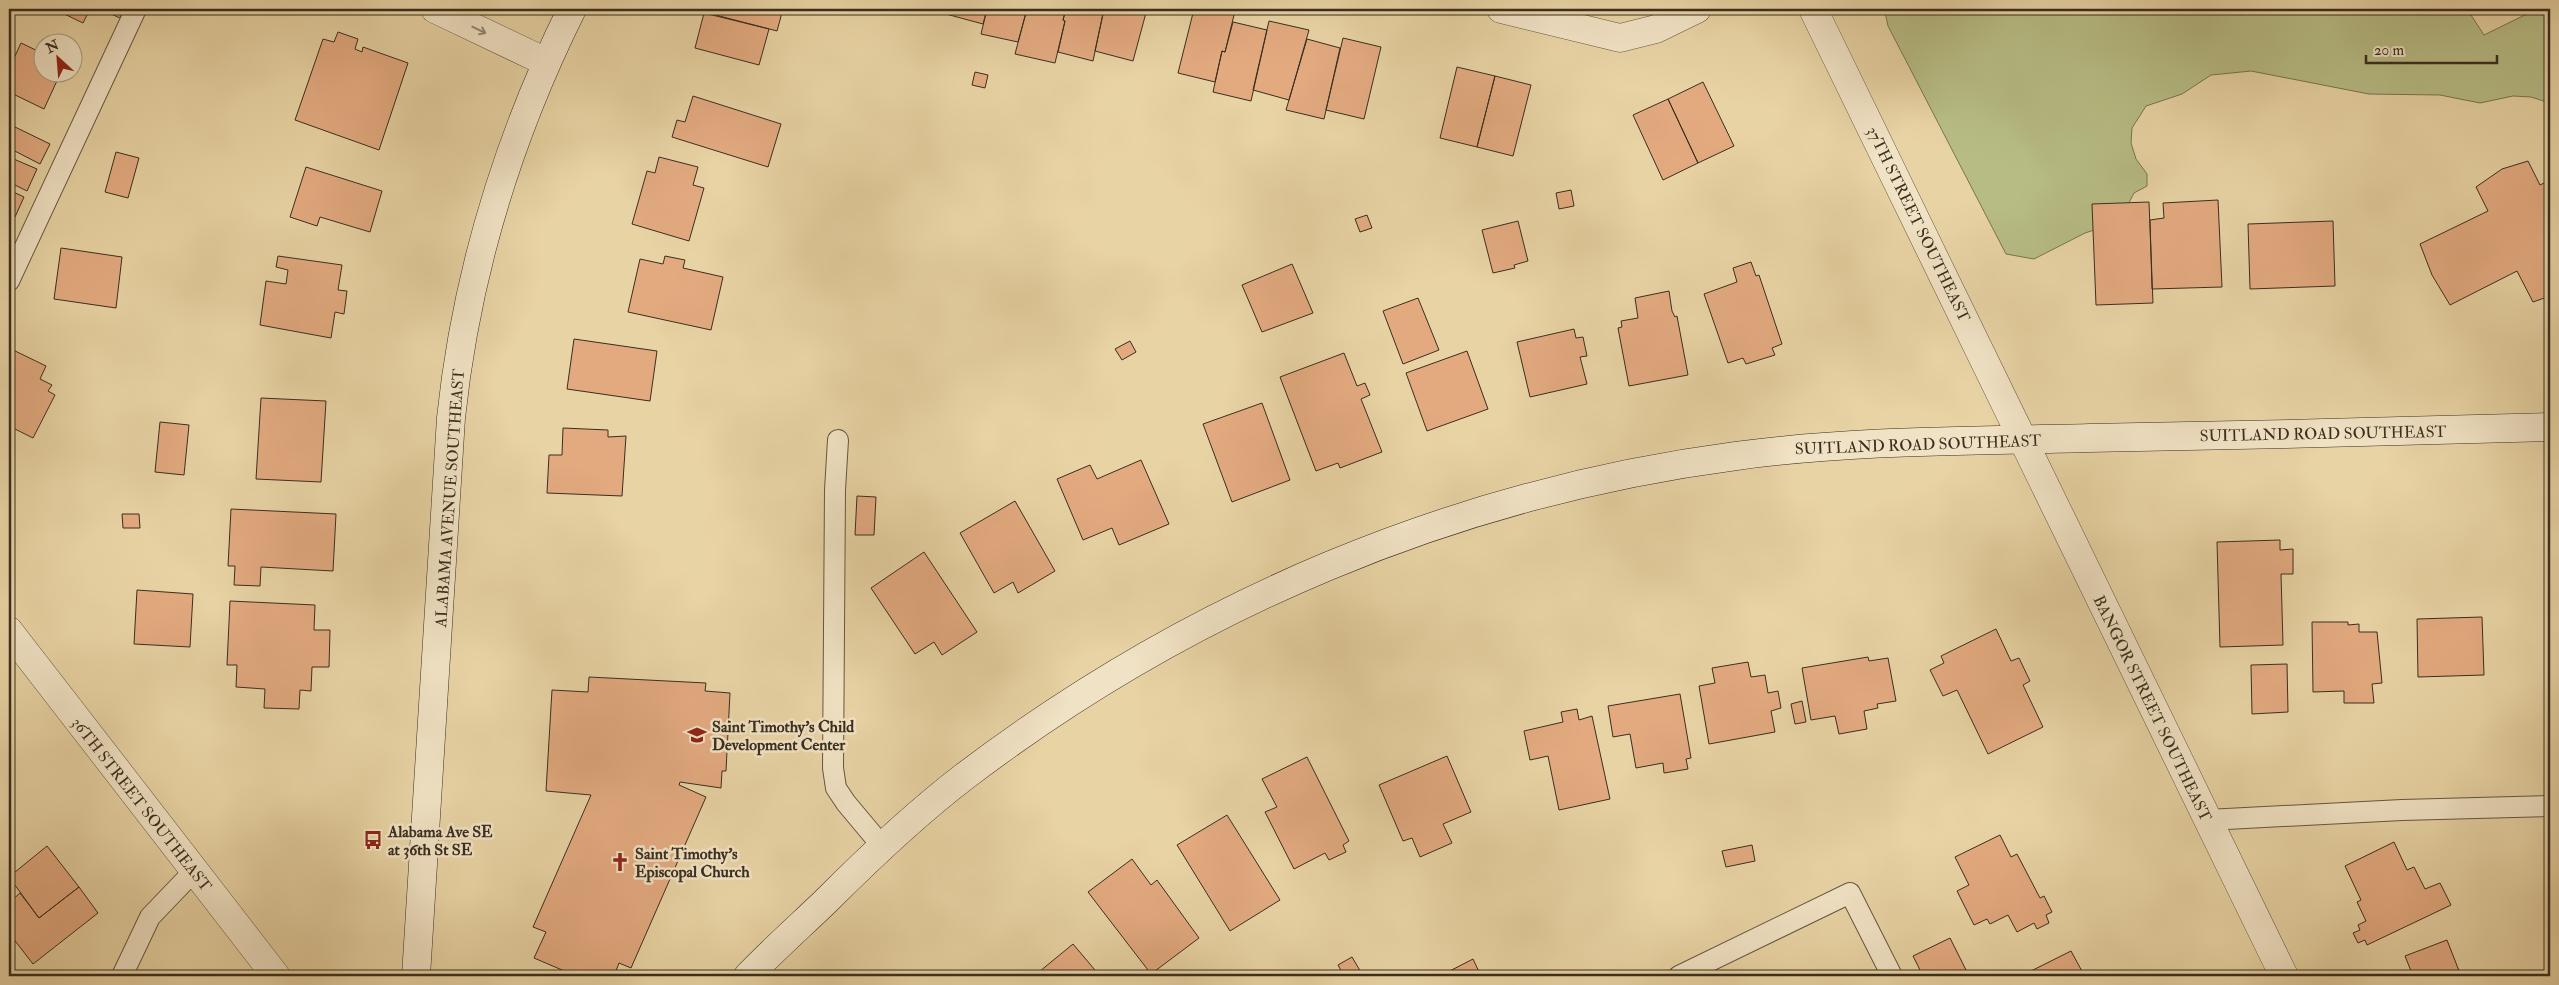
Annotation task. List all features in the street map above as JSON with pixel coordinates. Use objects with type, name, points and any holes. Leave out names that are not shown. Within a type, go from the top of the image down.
[{"type":"main road","points":[[435,9],[546,62]]},
{"type":"main road","name":"ALABAMA AVENUE SOUTHEAST","points":[[416,976],[455,385],[466,320],[496,197],[516,138],[546,62],[572,9]]},
{"type":"main road","points":[[1501,9],[1620,38],[1656,29],[1697,9]]},
{"type":"main road","name":"37TH STREET SOUTHEAST","points":[[1813,9],[2023,439]]},
{"type":"main road","name":"SUITLAND ROAD SOUTHEAST","points":[[748,976],[882,846],[962,778],[1027,730],[1148,654],[1258,596],[1342,559],[1425,528],[1535,494],[1590,481],[1736,456],[1865,444],[2550,427]]},
{"type":"main road","name":"BANGOR STREET SOUTHEAST","points":[[2023,439],[2284,976]]},
{"type":"main road","name":"36TH STREET SOUTHEAST","points":[[9,631],[276,976]]},
{"type":"lane","points":[[9,281],[136,9]]},
{"type":"lane","points":[[838,440],[835,509],[833,768],[836,788],[846,804],[882,846]]},
{"type":"lane","points":[[2208,820],[2550,806]]},
{"type":"lane","points":[[122,976],[150,917],[194,871]]},
{"type":"lane","points":[[1679,976],[1850,893],[1892,976]]},
{"type":"green space","points":[[1892,9],[2227,9],[2240,15],[2264,9],[2467,9],[2484,35],[2537,9],[2550,9],[2550,103],[2531,97],[2513,96],[2480,103],[2440,95],[2369,94],[2251,71],[2211,75],[2182,94],[2146,106],[2132,128],[2131,143],[2136,159],[2147,174],[2147,186],[2134,193],[2119,222],[2085,233],[2034,259],[2006,254],[1888,26],[1885,12]]},
{"type":"building","points":[[54,9],[90,9],[83,23]]},
{"type":"building","points":[[100,9],[124,9],[120,18]]},
{"type":"building","points":[[714,9],[783,9],[777,31],[712,14]]},
{"type":"building","points":[[948,9],[987,9],[983,24],[946,14]]},
{"type":"building","points":[[987,9],[1027,9],[1018,42],[981,34]]},
{"type":"building","points":[[1027,9],[1066,9],[1055,63],[1015,54]]},
{"type":"building","points":[[1066,9],[1104,9],[1093,61],[1058,52]]},
{"type":"building","points":[[1104,9],[1147,9],[1133,61],[1095,51]]},
{"type":"building","points":[[1194,9],[1235,11],[1225,52],[1222,51],[1215,82],[1178,73]]},
{"type":"building","points":[[704,13],[769,29],[759,65],[695,48]]},
{"type":"building","points":[[1269,21],[1309,30],[1289,100],[1253,90]]},
{"type":"building","points":[[1233,22],[1267,30],[1251,101],[1213,92],[1222,51],[1225,52]]},
{"type":"building","points":[[338,32],[358,39],[355,49],[362,52],[363,47],[408,63],[379,150],[295,120],[323,39],[334,42]]},
{"type":"building","points":[[1343,38],[1381,47],[1364,119],[1326,110]]},
{"type":"building","points":[[1307,39],[1340,48],[1324,119],[1286,110]]},
{"type":"building","points":[[21,43],[32,48],[32,82],[56,82],[44,109],[9,92],[9,69]]},
{"type":"building","points":[[1457,67],[1495,76],[1477,147],[1440,138]]},
{"type":"building","points":[[975,72],[988,75],[985,88],[972,85]]},
{"type":"building","points":[[1495,76],[1531,85],[1513,156],[1477,147]]},
{"type":"building","points":[[1703,82],[1734,146],[1698,163],[1668,99]]},
{"type":"building","points":[[693,96],[781,124],[768,167],[672,137],[677,120],[685,122]]},
{"type":"building","points":[[1668,99],[1698,163],[1663,180],[1633,115]]},
{"type":"building","points":[[15,127],[50,144],[40,164],[9,148],[9,138]]},
{"type":"building","points":[[116,152],[139,158],[128,198],[105,192]]},
{"type":"building","points":[[9,157],[37,169],[27,191],[9,182]]},
{"type":"building","points":[[659,157],[698,167],[693,185],[704,188],[689,241],[632,224],[647,171],[655,173]]},
{"type":"building","points":[[2528,161],[2540,185],[2550,180],[2550,296],[2533,302],[2517,271],[2450,305],[2432,275],[2420,244],[2488,211],[2476,187],[2502,169]]},
{"type":"building","points":[[306,167],[382,191],[370,232],[320,217],[317,226],[290,217]]},
{"type":"building","points":[[9,190],[24,197],[15,217],[9,215]]},
{"type":"building","points":[[1571,190],[1574,206],[1559,209],[1556,193]]},
{"type":"building","points":[[2218,200],[2222,287],[2152,289],[2150,220],[2164,218],[2163,203]]},
{"type":"building","points":[[2149,202],[2153,303],[2096,305],[2092,204]]},
{"type":"building","points":[[1367,215],[1372,228],[1360,232],[1355,219]]},
{"type":"building","points":[[1518,221],[1528,261],[1514,265],[1515,268],[1493,273],[1482,230]]},
{"type":"building","points":[[2333,221],[2335,286],[2250,289],[2248,224]]},
{"type":"building","points":[[61,248],[122,257],[116,308],[54,299]]},
{"type":"building","points":[[278,256],[342,265],[338,290],[347,291],[344,314],[335,312],[331,338],[260,325],[266,281],[286,284],[288,270],[276,267]]},
{"type":"building","points":[[665,256],[685,260],[683,268],[723,277],[711,330],[628,312],[640,259],[663,264]]},
{"type":"building","points":[[1751,262],[1756,276],[1759,275],[1782,344],[1772,348],[1775,355],[1746,364],[1743,358],[1728,363],[1704,294],[1737,282],[1733,268]]},
{"type":"building","points":[[1292,264],[1313,313],[1262,332],[1242,285]]},
{"type":"building","points":[[1669,291],[1672,311],[1675,317],[1677,316],[1688,375],[1629,386],[1618,328],[1622,327],[1621,321],[1638,318],[1635,298]]},
{"type":"building","points":[[1418,298],[1439,350],[1403,364],[1383,311]]},
{"type":"building","points":[[1574,329],[1576,338],[1583,337],[1587,356],[1580,357],[1587,384],[1530,397],[1517,342]]},
{"type":"building","points":[[574,339],[657,351],[650,401],[567,389]]},
{"type":"building","points":[[1130,341],[1136,352],[1122,360],[1115,349]]},
{"type":"building","points":[[9,348],[46,366],[40,379],[52,385],[48,391],[55,395],[33,438],[11,427],[9,433]]},
{"type":"building","points":[[1467,351],[1488,409],[1427,431],[1406,373]]},
{"type":"building","points":[[1344,353],[1357,386],[1365,383],[1370,395],[1361,399],[1382,452],[1340,468],[1338,463],[1316,471],[1280,377]]},
{"type":"building","points":[[261,398],[326,401],[321,482],[256,479]]},
{"type":"building","points":[[1262,403],[1290,480],[1232,502],[1203,424]]},
{"type":"building","points":[[160,422],[189,425],[184,475],[155,472]]},
{"type":"building","points":[[563,428],[608,430],[608,437],[626,436],[622,496],[547,493],[549,455],[562,455]]},
{"type":"building","points":[[1141,460],[1169,524],[1119,545],[1112,528],[1083,540],[1057,479],[1090,465],[1097,479]]},
{"type":"building","points":[[857,496],[876,497],[874,535],[855,535]]},
{"type":"building","points":[[1015,501],[1055,571],[1018,593],[1013,582],[994,593],[960,533]]},
{"type":"building","points":[[231,509],[336,514],[333,571],[261,567],[260,586],[234,585],[235,566],[228,566]]},
{"type":"building","points":[[122,514],[139,514],[140,528],[123,528]]},
{"type":"building","points":[[2280,540],[2280,550],[2293,549],[2293,574],[2281,574],[2283,645],[2220,647],[2217,542]]},
{"type":"building","points":[[924,552],[977,632],[942,655],[934,642],[915,654],[871,588]]},
{"type":"building","points":[[137,590],[193,594],[190,647],[134,644]]},
{"type":"building","points":[[230,601],[315,605],[314,630],[330,630],[329,667],[312,667],[311,691],[300,690],[299,709],[264,708],[265,689],[236,687],[237,665],[227,665]]},
{"type":"building","points":[[2482,617],[2484,675],[2418,677],[2417,619]]},
{"type":"building","points":[[2312,622],[2348,622],[2348,625],[2359,624],[2359,632],[2377,632],[2382,683],[2372,684],[2374,703],[2344,703],[2344,691],[2313,692]]},
{"type":"building","points":[[1996,629],[2011,661],[2019,658],[2030,681],[2023,685],[2043,727],[1988,754],[1957,690],[1943,696],[1930,670],[1944,663],[1941,656]]},
{"type":"building","points":[[1868,657],[1869,661],[1888,658],[1896,701],[1877,704],[1878,708],[1864,711],[1867,729],[1839,734],[1835,716],[1811,720],[1802,668]]},
{"type":"building","points":[[1748,662],[1751,677],[1765,675],[1768,693],[1778,691],[1781,708],[1771,711],[1775,732],[1709,744],[1699,686],[1715,683],[1712,668]]},
{"type":"building","points":[[2287,664],[2288,712],[2252,714],[2251,665]]},
{"type":"building","name":"Saint Timothy's Episcopal Church","points":[[589,677],[706,683],[705,691],[730,693],[726,771],[722,771],[721,788],[680,782],[679,785],[706,797],[631,968],[619,963],[614,976],[576,976],[534,958],[546,932],[533,927],[591,795],[546,791],[552,690],[588,692]]},
{"type":"building","points":[[1680,694],[1691,758],[1686,759],[1688,769],[1664,773],[1663,763],[1636,768],[1630,734],[1613,737],[1608,706]]},
{"type":"building","points":[[1802,701],[1806,722],[1795,724],[1791,704]]},
{"type":"building","points":[[1577,709],[1579,720],[1592,716],[1610,799],[1559,810],[1548,756],[1530,760],[1524,731],[1563,722],[1561,712]]},
{"type":"building","points":[[1447,756],[1471,812],[1443,824],[1452,843],[1420,857],[1412,838],[1403,841],[1379,785]]},
{"type":"building","points":[[1307,757],[1349,841],[1343,845],[1346,852],[1329,860],[1325,853],[1294,869],[1265,812],[1277,807],[1262,779]]},
{"type":"building","points":[[1227,815],[1280,900],[1230,931],[1177,845]]},
{"type":"building","points":[[2000,835],[2011,857],[2017,854],[2040,898],[2044,896],[2052,912],[2046,915],[2049,923],[2037,929],[2034,923],[2017,932],[2008,915],[1990,924],[1987,919],[1974,925],[1957,891],[1969,885],[1955,857]]},
{"type":"building","points":[[2394,842],[2407,870],[2414,867],[2425,889],[2440,883],[2451,905],[2367,945],[2365,940],[2358,943],[2353,933],[2360,930],[2358,925],[2366,921],[2357,902],[2361,900],[2345,866]]},
{"type":"building","points":[[1752,845],[1755,861],[1726,867],[1722,851]]},
{"type":"building","points":[[47,846],[79,887],[39,918],[9,877]]},
{"type":"building","points":[[1132,859],[1151,885],[1157,880],[1199,938],[1151,974],[1088,892]]},
{"type":"building","points":[[79,887],[98,913],[33,964],[9,933],[9,903],[20,893],[39,918]]},
{"type":"building","points":[[1950,938],[1967,972],[1958,976],[1923,976],[1913,956]]},
{"type":"building","points":[[2447,940],[2461,976],[2413,976],[2405,956]]},
{"type":"building","points":[[1073,944],[1100,976],[1034,976]]},
{"type":"building","points":[[2071,951],[2083,973],[2078,976],[2021,976]]},
{"type":"building","points":[[1352,957],[1362,974],[1344,976],[1338,965]]},
{"type":"building","points":[[1473,959],[1481,976],[1440,976]]},
{"type":"place","name":"Saint Timothy's Child Development Center","points":[[697,735]]},
{"type":"place","name":"Alabama Ave SE at 36th St SE","points":[[373,840]]},
{"type":"place","name":"Saint Timothy's Episcopal Church","points":[[620,862]]}]
